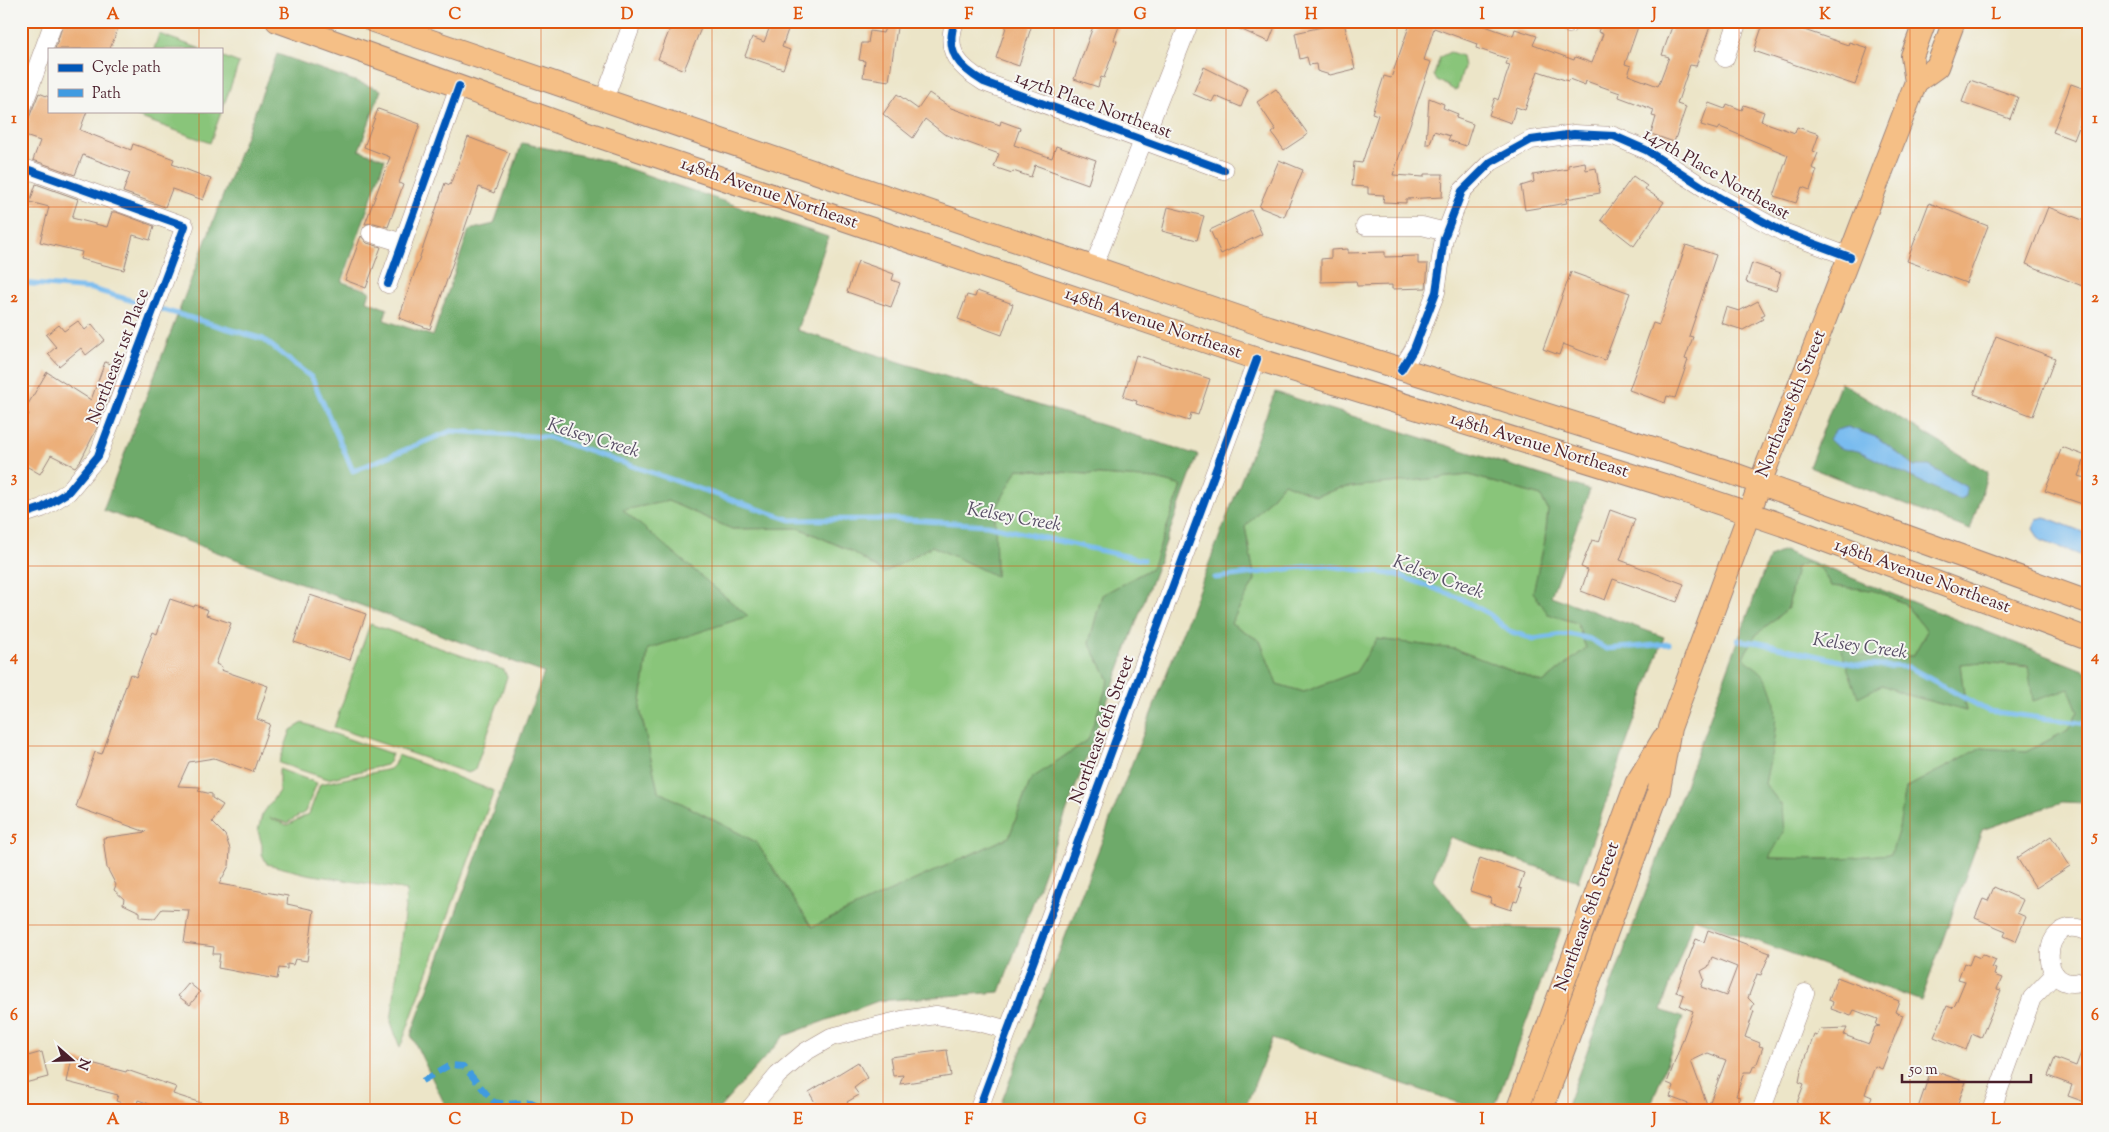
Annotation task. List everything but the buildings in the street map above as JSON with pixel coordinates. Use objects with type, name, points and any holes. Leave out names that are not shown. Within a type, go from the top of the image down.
[{"type":"main road","name":"148th Avenue Northeast","points":[[277,21],[588,133],[1257,359],[1562,452],[1750,514],[2088,639]]},
{"type":"main road","name":"148th Avenue Northeast","points":[[373,21],[1093,268],[1400,370],[1597,430],[1760,483],[2088,602]]},
{"type":"main road","name":"Northeast 8th Street","points":[[1541,1111],[1659,790],[1670,728],[1760,483],[1850,257],[1916,82],[1912,56],[1925,21]]},
{"type":"main road","points":[[1916,82],[1936,67],[1954,21]]},
{"type":"main road","points":[[418,72],[422,62],[428,56],[436,55],[508,68]]},
{"type":"main road","points":[[1370,394],[1432,402],[1439,400],[1448,385]]},
{"type":"main road","points":[[2088,614],[2080,620],[2079,627],[2088,639]]},
{"type":"main road","name":"Northeast 8th Street","points":[[1517,1111],[1636,784],[1670,728]]},
{"type":"street","points":[[21,112],[54,21]]},
{"type":"street","points":[[604,100],[633,21]]},
{"type":"street","name":"147th Place Northeast","points":[[956,21],[951,42],[957,61],[966,71],[984,82],[1224,170]]},
{"type":"street","points":[[1093,268],[1142,139],[1190,21]]},
{"type":"street","points":[[1725,58],[1738,21]]},
{"type":"street","points":[[388,284],[459,86]]},
{"type":"street","name":"147th Place Northeast","points":[[1446,232],[1462,191],[1491,162],[1531,140],[1574,134],[1614,136],[1646,150],[1720,198],[1783,232],[1850,257]]},
{"type":"street","name":"Northeast 1st Place","points":[[21,167],[185,226],[98,456],[68,492],[42,508],[21,514]]},
{"type":"street","points":[[1365,226],[1422,226],[1446,232],[1436,292],[1414,349],[1400,370]]},
{"type":"street","points":[[371,232],[403,243]]},
{"type":"street","name":"Northeast 6th Street","points":[[978,1111],[1257,359]]},
{"type":"street","points":[[2088,932],[2077,928],[2068,929],[2052,940],[2048,958],[2055,974],[2070,982],[2088,979]]},
{"type":"street","points":[[1991,1111],[2032,998],[2055,974]]},
{"type":"street","points":[[1762,1111],[1805,993]]},
{"type":"street","points":[[748,1111],[778,1075],[805,1052],[831,1037],[902,1020],[936,1015],[979,1022],[1008,1030]]},
{"type":"green space","points":[[159,34],[198,48],[154,48]]},
{"type":"green space","points":[[1450,52],[1462,56],[1464,67],[1457,89],[1454,90],[1436,79],[1434,75],[1440,57]]},
{"type":"green space","points":[[277,54],[381,90],[359,150],[385,159],[342,282],[370,291],[367,301],[387,309],[384,320],[433,336],[469,230],[494,224],[522,143],[603,160],[828,237],[797,330],[1198,455],[1000,992],[878,1001],[784,1036],[717,1111],[448,1111],[411,1035],[544,673],[103,510]],"holes":[[[1018,469],[1156,479],[1182,486],[1152,568],[1102,595],[1089,643],[1109,680],[1088,740],[1031,779],[1009,837],[812,927],[756,842],[658,791],[640,709],[648,649],[748,616],[623,510],[668,501],[732,529],[799,528],[851,551],[884,573],[932,546],[996,576],[995,511]]]},
{"type":"green space","points":[[222,56],[239,63],[222,110]]},
{"type":"green space","points":[[131,112],[221,112],[210,143],[130,114]]},
{"type":"green space","points":[[1841,382],[1988,472],[1970,530],[1809,467]]},
{"type":"green space","points":[[1275,392],[1590,490],[1551,596],[1664,637],[1578,881],[1450,837],[1433,879],[1472,927],[1561,929],[1493,1111],[1483,1111],[1272,1039],[1244,1111],[998,1111]],"holes":[[[1469,475],[1541,496],[1548,510],[1545,540],[1533,592],[1548,614],[1577,623],[1586,648],[1543,683],[1455,649],[1377,639],[1356,672],[1304,692],[1277,684],[1260,641],[1231,623],[1255,580],[1245,527],[1284,483],[1316,496],[1341,488]]]},
{"type":"green space","points":[[1017,469],[1156,479],[1182,486],[1152,568],[1102,595],[1089,643],[1109,680],[1088,740],[1031,779],[1009,837],[812,927],[756,842],[658,791],[640,709],[648,649],[747,616],[622,510],[668,501],[732,529],[799,528],[851,551],[884,573],[932,546],[996,576],[995,511]]},
{"type":"green space","points":[[1469,475],[1541,496],[1548,510],[1545,540],[1548,614],[1577,623],[1586,648],[1543,683],[1455,649],[1377,639],[1356,672],[1304,692],[1277,684],[1260,641],[1231,623],[1255,579],[1245,527],[1284,483],[1316,496],[1341,488]]},
{"type":"green space","points":[[1784,551],[2088,672],[2088,803],[2062,802],[1982,830],[1921,1001],[1694,918],[1661,1010],[1683,1018],[1649,1111],[1565,1111],[1769,557]],"holes":[[[1806,563],[1821,569],[1831,586],[1872,590],[1904,603],[1927,631],[1913,656],[1862,656],[1839,645],[1858,697],[1882,685],[1908,695],[1966,711],[1960,664],[1982,662],[2028,666],[2033,701],[2069,689],[2078,711],[2068,730],[2028,751],[1980,748],[1906,788],[1899,828],[1891,854],[1830,859],[1769,858],[1784,832],[1782,806],[1765,784],[1775,732],[1775,706],[1773,693],[1768,681],[1760,671],[1743,657],[1756,635],[1788,608],[1796,567]]]},
{"type":"green space","points":[[1806,563],[1821,568],[1831,586],[1872,590],[1904,603],[1927,631],[1913,656],[1862,656],[1882,685],[1908,695],[1966,711],[1960,664],[1982,662],[2028,667],[2069,688],[2078,711],[2068,730],[2028,751],[1980,748],[1906,788],[1892,854],[1830,859],[1768,858],[1782,806],[1765,784],[1773,739],[1743,657],[1756,635],[1788,608],[1796,567]]},
{"type":"green space","points":[[370,624],[504,670],[507,677],[475,770],[468,773],[334,727]]},
{"type":"green space","points":[[303,723],[392,754],[389,762],[386,765],[328,779],[279,763],[291,730]]},
{"type":"green space","points":[[398,755],[494,791],[400,1048],[391,1022],[407,890],[307,874],[267,864],[262,854],[262,845],[258,831],[262,815],[279,791],[279,769],[317,783],[305,812],[287,823],[270,818],[287,825],[309,814],[320,784],[390,769]]},
{"type":"water","points":[[1848,427],[1878,438],[1914,466],[1929,466],[1966,487],[1966,496],[1961,499],[1953,497],[1863,453],[1842,449],[1829,439],[1836,430]]},
{"type":"water","points":[[2045,517],[2088,534],[2088,558],[2040,540],[2033,529],[2037,519]]},
{"type":"waterway","name":"Kelsey Creek","points":[[21,283],[92,289],[263,339],[312,378],[353,471],[451,431],[547,437],[791,520],[892,519],[987,525],[1143,560]]},
{"type":"waterway","name":"Kelsey Creek","points":[[1215,578],[1320,565],[1398,575],[1460,598],[1489,614],[1509,631],[1534,639],[1569,634],[1590,639],[1606,649],[1669,644]]},
{"type":"waterway","name":"Kelsey Creek","points":[[1738,640],[1760,643],[1858,665],[1909,667],[1988,711],[2088,724]]},
{"type":"marked path","points":[[422,1081],[450,1065],[463,1066],[494,1102],[506,1104],[531,1102],[550,1111]]},
{"type":"cycle path","points":[[955,21],[951,42],[956,58],[967,70],[984,82],[1224,170]]},
{"type":"cycle path","points":[[388,284],[459,86]]},
{"type":"cycle path","points":[[1401,370],[1414,349],[1436,292],[1444,238],[1462,191],[1491,162],[1531,140],[1574,134],[1614,136],[1646,150],[1720,198],[1783,232],[1850,257]]},
{"type":"cycle path","points":[[21,167],[185,226],[98,456],[68,492],[42,508],[21,515]]},
{"type":"cycle path","points":[[978,1111],[1257,359]]}]
